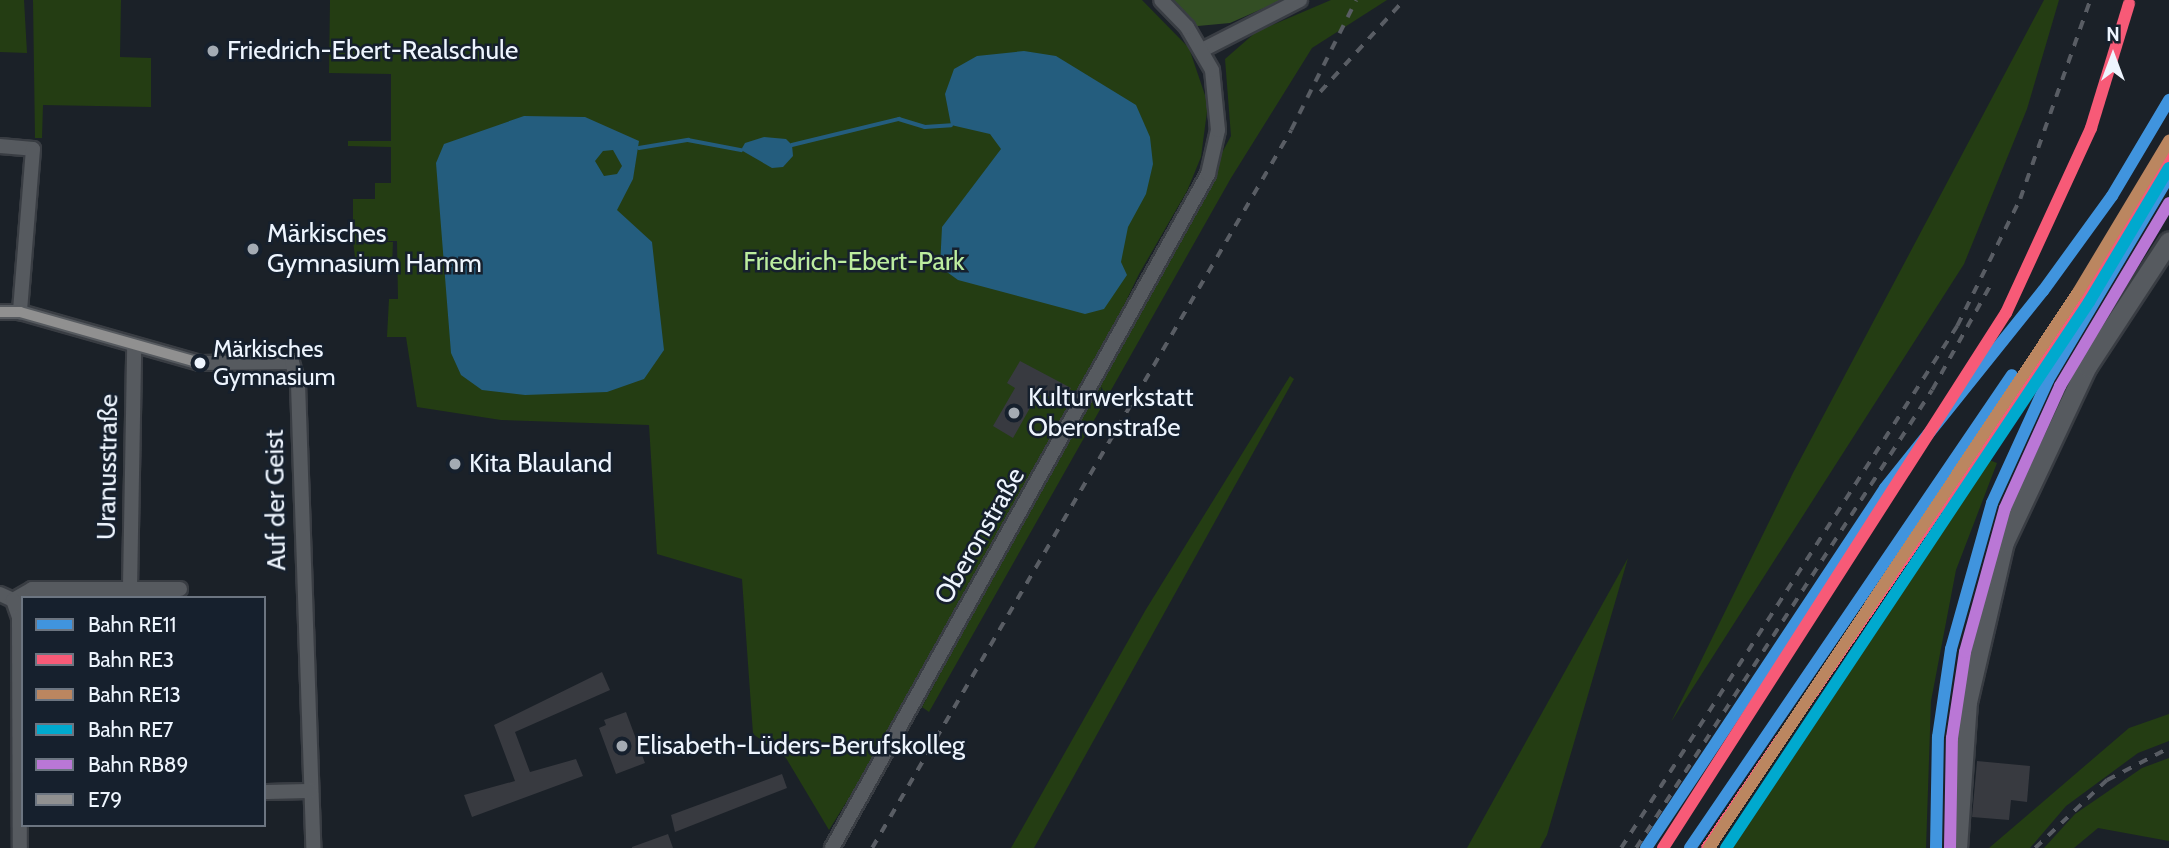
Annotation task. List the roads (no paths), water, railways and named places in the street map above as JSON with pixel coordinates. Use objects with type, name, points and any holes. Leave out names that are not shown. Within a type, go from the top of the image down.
[{"type":"street","name":"Oberonstraße","points":[[832,848],[1198,197],[1215,151],[1218,121],[1212,70],[1202,50],[1161,0]]},
{"type":"street","points":[[1202,50],[1300,0]]},
{"type":"street","points":[[0,146],[33,149],[20,312]]},
{"type":"street","points":[[1957,848],[1967,702],[2004,542],[2087,366],[2169,240]]},
{"type":"street","points":[[0,312],[20,312],[134,347]]},
{"type":"street","name":"Auf der Geist","points":[[134,347],[200,363],[292,362],[298,384],[313,848]]},
{"type":"street","name":"Uranusstraße","points":[[131,588],[134,347]]},
{"type":"street","points":[[20,848],[19,617],[7,597],[32,589],[180,589]]},
{"type":"street","points":[[266,792],[310,791]]},
{"type":"water","points":[[1024,51],[1056,56],[1136,105],[1150,137],[1153,164],[1146,194],[1128,227],[1121,262],[1127,275],[1104,309],[1085,314],[958,280],[940,267],[942,227],[1001,149],[990,134],[951,125],[945,94],[954,69],[977,56]]},
{"type":"water","points":[[524,116],[585,117],[639,141],[633,179],[617,210],[652,242],[664,350],[644,379],[607,392],[525,395],[482,390],[461,375],[451,353],[436,163],[444,144]],"holes":[[[613,150],[622,166],[617,174],[604,176],[595,161],[603,151]]]},
{"type":"water","points":[[764,137],[786,139],[792,145],[793,156],[783,167],[772,168],[741,150],[745,143]]},
{"type":"waterway","points":[[792,145],[899,119],[925,127],[951,125]]},
{"type":"waterway","points":[[639,148],[688,140],[741,150]]},
{"type":"railway","points":[[872,848],[1291,130],[1356,0]]},
{"type":"railway","points":[[1320,92],[1404,0]]},
{"type":"railway","points":[[1621,848],[1957,326],[2020,199],[2090,0]]},
{"type":"railway","points":[[1636,848],[1932,390],[1992,282]]},
{"type":"railway","points":[[2035,848],[2107,780],[2169,748]]},
{"type":"rail line","name":"RE3","points":[[1663,848],[2006,313],[2091,128],[2129,4]]},
{"type":"rail line","name":"RE11","points":[[1646,848],[1885,488],[2043,291],[2112,196],[2169,100]]},
{"type":"rail line","name":"RE13","points":[[1709,848],[2077,294],[2169,141]]},
{"type":"rail line","name":"RE3","points":[[1707,848],[2080,299],[2169,150]]},
{"type":"rail line","name":"RE7","points":[[1726,848],[2089,302],[2169,168]]},
{"type":"rail line","name":"RE11","points":[[1936,848],[1938,737],[1951,649],[1992,503],[2048,380],[2169,176]]},
{"type":"rail line","name":"RB89","points":[[1950,848],[1952,738],[1965,652],[2005,508],[2060,386],[2169,203]]},
{"type":"rail line","name":"RE11","points":[[1690,848],[2012,375]]},
{"type":"place","name":"Friedrich-Ebert-Realschule","points":[[213,51]]},
{"type":"place","name":"Märkisches Gymnasium Hamm","points":[[253,249]]},
{"type":"place","name":"Märkisches Gymnasium","points":[[200,363]]},
{"type":"place","name":"Kulturwerkstatt Oberonstraße","points":[[1014,413]]},
{"type":"place","name":"Kita Blauland","points":[[455,464]]},
{"type":"place","name":"Elisabeth-Lüders-Berufskolleg","points":[[622,746]]},
{"type":"park label","name":"Friedrich-Ebert-Park","points":[[854,262]]}]
